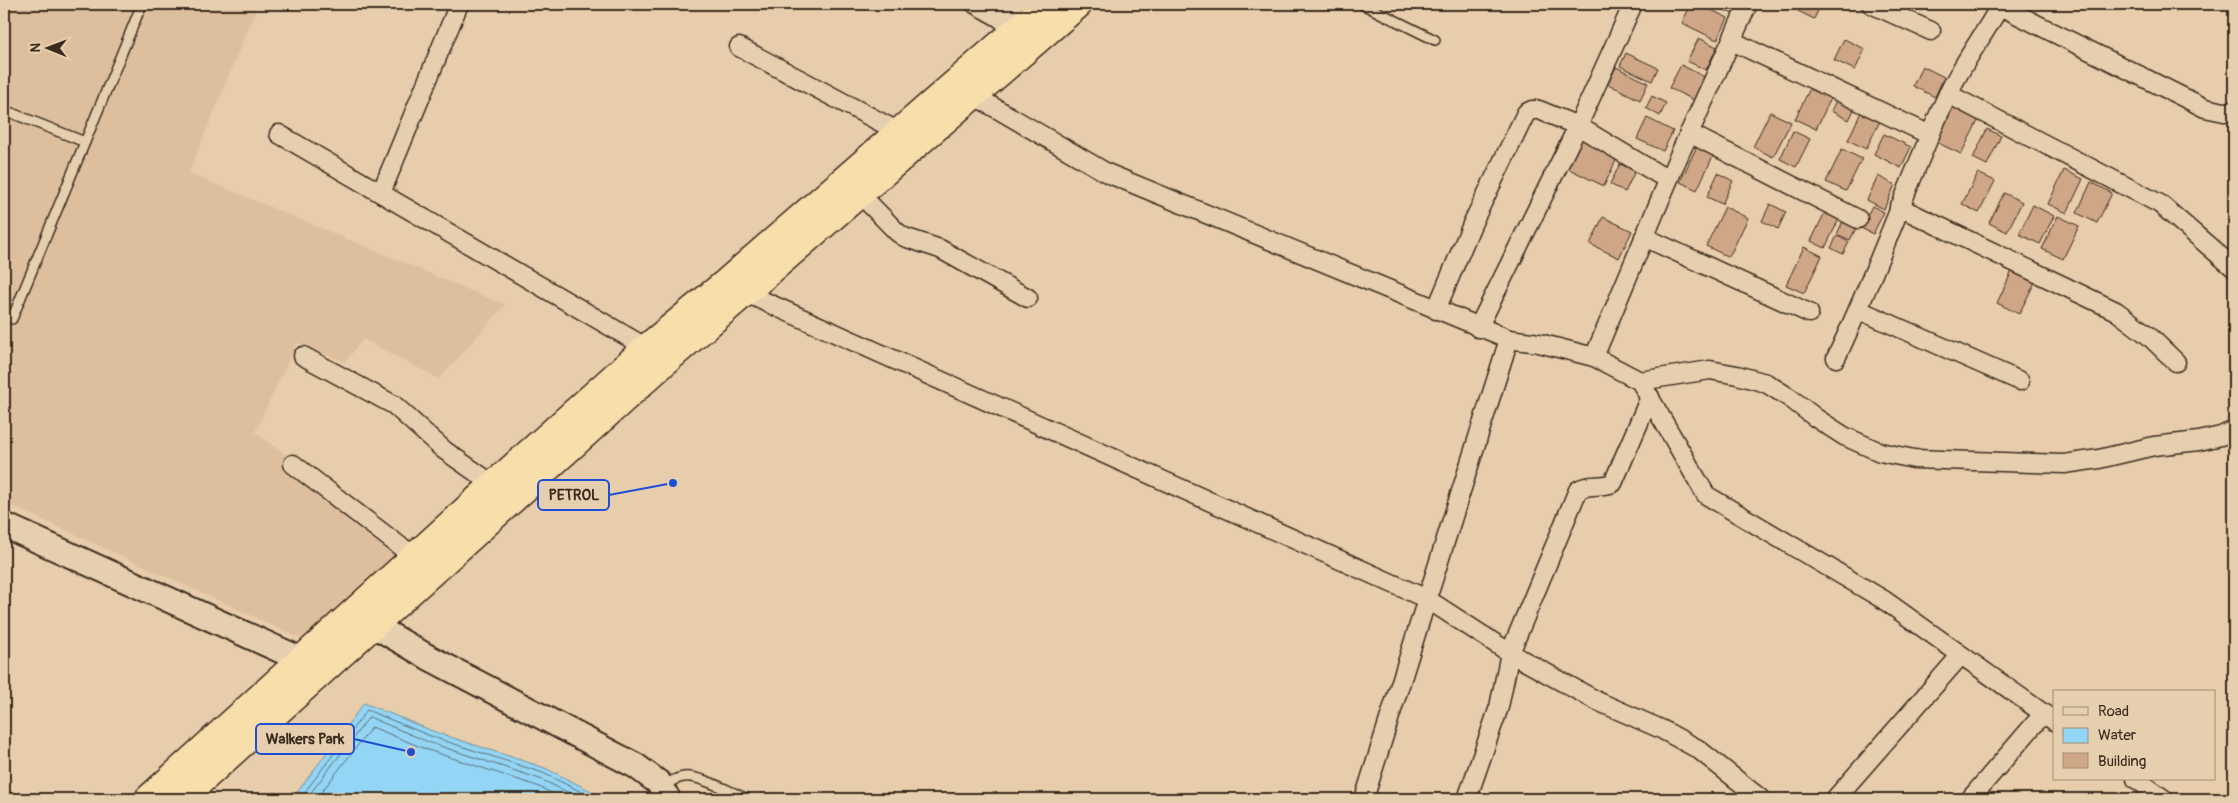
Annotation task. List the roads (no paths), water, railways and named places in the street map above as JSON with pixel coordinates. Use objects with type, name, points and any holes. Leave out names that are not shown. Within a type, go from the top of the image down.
[{"type":"highway","points":[[148,799],[310,666],[373,625],[513,497],[899,132],[1047,4]]},
{"type":"highway","points":[[180,799],[417,555],[647,348],[735,288],[859,193],[973,95],[1016,32],[1078,4]]},
{"type":"main road","points":[[4,525],[310,666]]},
{"type":"main road","points":[[373,625],[428,657],[636,766],[664,793]]},
{"type":"street","points":[[381,193],[459,4]]},
{"type":"street","points":[[975,4],[1016,32]]},
{"type":"street","points":[[1013,4],[1016,32]]},
{"type":"street","points":[[1478,328],[1578,126],[1633,4]]},
{"type":"street","points":[[1594,357],[1668,180],[1748,4]]},
{"type":"street","points":[[1871,4],[1931,31]]},
{"type":"street","points":[[1836,358],[1859,310],[1899,207],[1948,94],[2000,5],[2205,108],[2224,112],[2234,111]]},
{"type":"street","points":[[1732,41],[1930,134]]},
{"type":"street","points":[[739,47],[899,132]]},
{"type":"street","points":[[1948,94],[2160,204],[2234,268]]},
{"type":"street","points":[[973,95],[1107,173],[1478,328],[1509,339],[1539,343],[1594,357],[1640,381],[1706,496],[1884,600],[2049,717],[1970,799]]},
{"type":"street","points":[[1436,310],[1473,222],[1526,113],[1532,110],[1539,110],[1578,126],[1668,180]]},
{"type":"street","points":[[1689,133],[1858,219]]},
{"type":"street","points":[[279,134],[647,348]]},
{"type":"street","points":[[859,193],[896,232],[904,237],[940,249],[1028,298]]},
{"type":"street","points":[[1899,207],[2116,311],[2149,336],[2176,362]]},
{"type":"street","points":[[1644,237],[1809,313]]},
{"type":"street","points":[[735,288],[1427,599],[1510,653],[1597,701],[1661,728],[1698,749],[1760,799]]},
{"type":"street","points":[[1859,310],[2020,381]]},
{"type":"street","points":[[1364,799],[1509,339]]},
{"type":"street","points":[[303,356],[394,405],[444,450],[494,485]]},
{"type":"street","points":[[1640,381],[1710,370],[1766,383],[1844,436],[1880,452],[1914,459],[2064,464],[2099,459],[2154,446],[2199,441],[2221,436],[2234,430]]},
{"type":"street","points":[[1467,799],[1499,707],[1510,653],[1578,490],[1585,486],[1606,486],[1613,483],[1650,397]]},
{"type":"street","points":[[293,464],[401,547],[417,555]]},
{"type":"street","points":[[1836,799],[1961,654]]},
{"type":"street","points":[[2137,780],[2164,799]]},
{"type":"lane","points":[[12,319],[142,4]]},
{"type":"lane","points":[[1362,4],[1435,40]]},
{"type":"lane","points":[[4,110],[85,142]]},
{"type":"lane","points":[[664,793],[675,779],[686,776],[697,778],[748,799]]},
{"type":"water","points":[[364,703],[435,732],[545,768],[607,799],[267,799],[296,794]]},
{"type":"place","name":"PETROL","points":[[673,483]]},
{"type":"place","name":"Walkers Park","points":[[411,752]]}]
